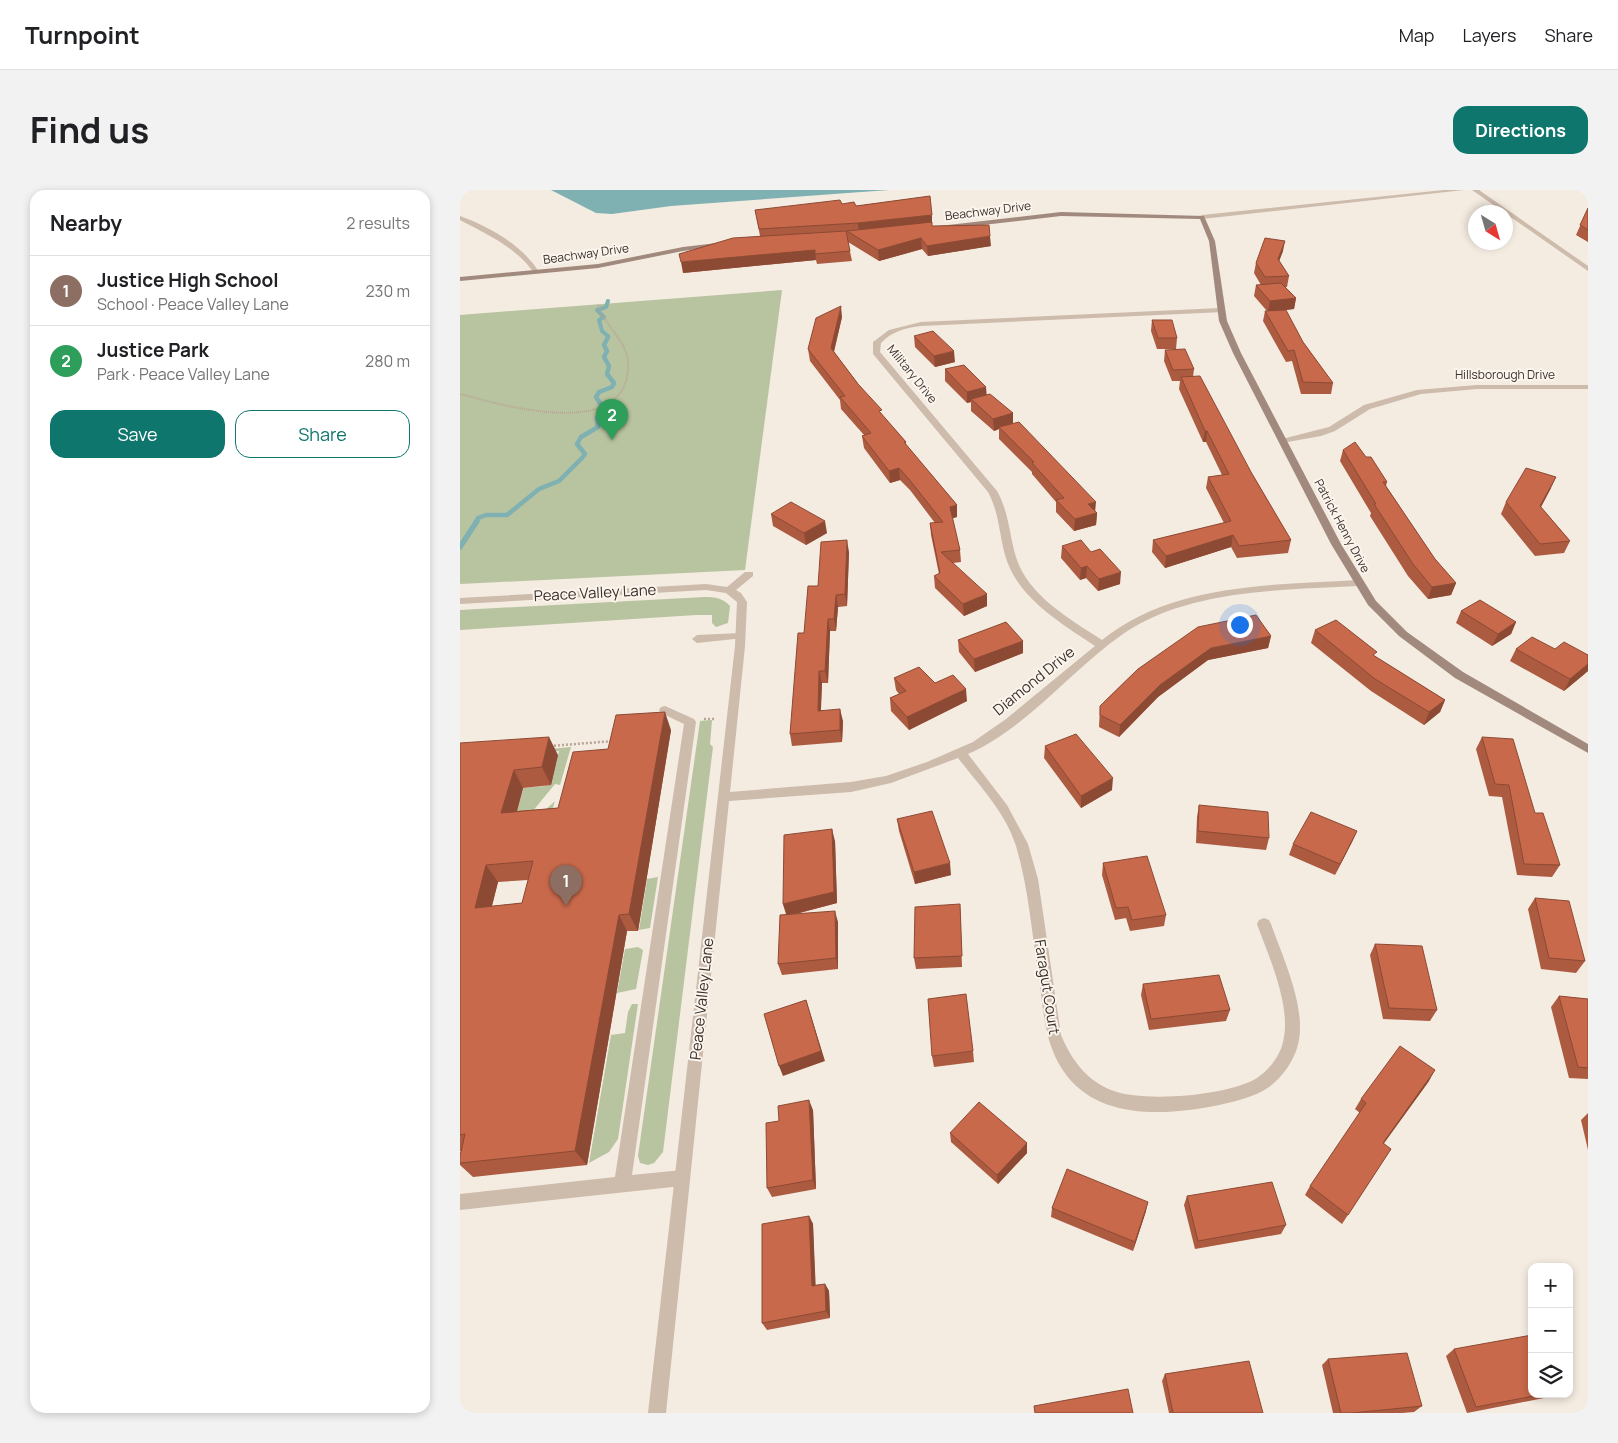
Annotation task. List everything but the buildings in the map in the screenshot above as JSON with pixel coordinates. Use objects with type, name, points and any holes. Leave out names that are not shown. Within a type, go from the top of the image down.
[{"type":"street","name":"Beachway Drive","points":[[928,230],[1061,214],[1202,217],[1461,190]]},
{"type":"street","points":[[1475,190],[1588,269]]},
{"type":"street","name":"Patrick Henry Drive","points":[[1202,217],[1212,241],[1223,321],[1282,440],[1358,583],[1372,603],[1403,634],[1459,675],[1588,750]]},
{"type":"street","points":[[460,218],[519,251],[532,263],[536,272]]},
{"type":"street","name":"Beachway Drive","points":[[460,279],[598,266],[683,249],[736,243]]},
{"type":"street","name":"Military Drive","points":[[1102,645],[1053,612],[1021,578],[1012,562],[1006,542],[1003,514],[992,491],[876,352],[875,347],[877,342],[888,332],[896,328],[921,324],[1221,310]]},
{"type":"street","name":"Hillsborough Drive","points":[[1282,440],[1318,434],[1332,429],[1367,407],[1420,392],[1477,386],[1588,387]]},
{"type":"street","points":[[729,590],[749,574]]},
{"type":"street","name":"Diamond Drive","points":[[724,796],[851,787],[887,780],[932,765],[960,753],[1010,722],[1102,645],[1137,621],[1167,608],[1197,598],[1235,591],[1358,583]]},
{"type":"street","name":"Peace Valley Lane","points":[[460,601],[706,587],[729,590],[737,595],[742,602],[724,796],[657,1413]]},
{"type":"street","points":[[697,638],[740,636]]},
{"type":"street","points":[[622,1185],[690,722],[665,710]]},
{"type":"street","name":"Faragut Court","points":[[960,753],[1003,808],[1022,844],[1031,879],[1054,1036],[1060,1054],[1076,1075],[1090,1087],[1121,1101],[1135,1104],[1169,1104],[1226,1096],[1258,1086],[1274,1073],[1287,1050],[1293,1027],[1286,989],[1264,924]]},
{"type":"street","points":[[460,1202],[682,1178]]},
{"type":"path","points":[[460,394],[530,412],[565,413],[595,410],[614,402],[624,387],[627,358],[621,343],[600,316],[598,304]]},
{"type":"path","points":[[690,722],[716,718],[715,725]]},
{"type":"path","points":[[549,746],[617,741],[615,748]]},
{"type":"green space","points":[[782,290],[745,570],[460,584],[460,315]]},
{"type":"green space","points":[[705,597],[719,598],[730,606],[728,623],[716,627],[712,623],[712,615],[696,615],[460,630],[460,610]]},
{"type":"green space","points":[[712,720],[710,744],[713,747],[663,1152],[654,1163],[648,1165],[640,1163],[638,1156],[700,721]]},
{"type":"green space","points":[[571,747],[560,785],[555,784],[532,812],[541,814],[555,801],[549,820],[568,825],[512,830],[523,788],[545,786],[551,764],[556,764],[559,751],[525,754],[529,751]]},
{"type":"green space","points":[[658,877],[650,928],[639,930],[647,879]]},
{"type":"green space","points":[[638,947],[643,950],[636,989],[617,993],[625,949]]},
{"type":"green space","points":[[632,1004],[638,1004],[618,1139],[609,1152],[589,1163],[611,1035],[625,1033],[628,1012]]},
{"type":"water","points":[[551,190],[889,190],[671,206],[612,214],[596,213]]},
{"type":"waterway","points":[[607,338],[608,336],[602,331],[599,320],[604,317],[597,310],[606,307],[608,301]]},
{"type":"waterway","points":[[476,522],[478,518],[486,515],[507,515],[539,489],[559,481],[585,454],[577,444],[581,437],[598,427],[597,418],[603,408],[596,397],[599,392],[612,387],[614,383],[607,374],[609,366],[604,357],[607,351],[604,345],[608,337]]},
{"type":"waterway","points":[[460,547],[476,522]]},
{"type":"place","name":"Justice Park","points":[[612,440]]},
{"type":"place","name":"Justice High School","points":[[566,906]]}]
